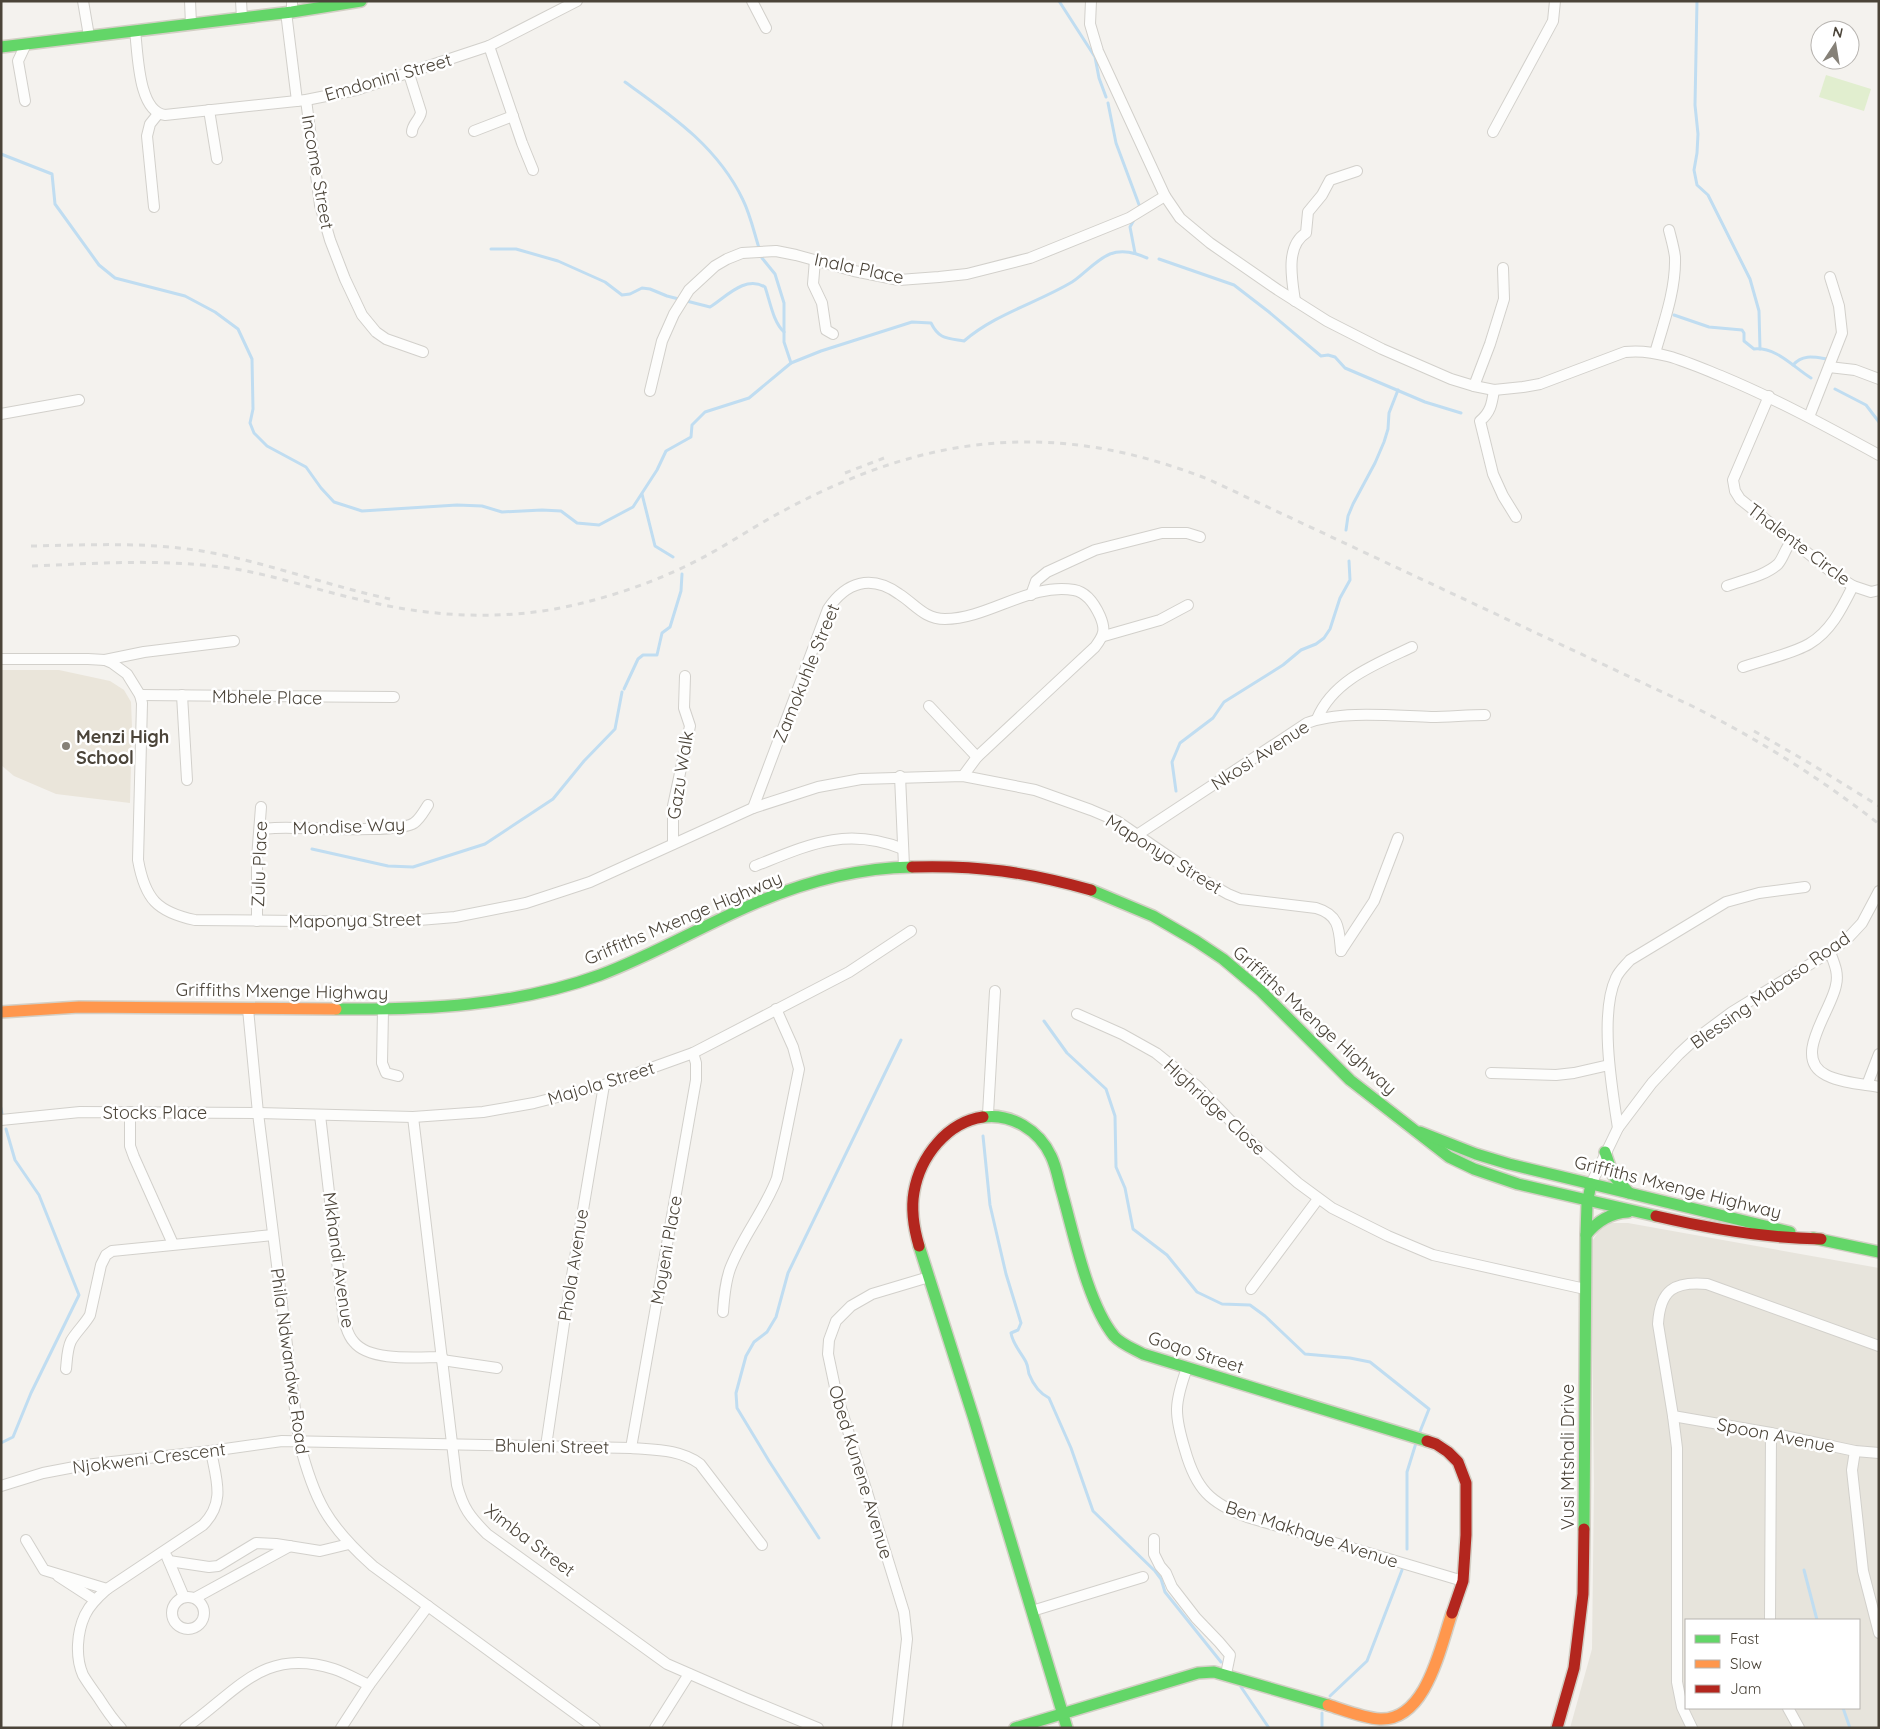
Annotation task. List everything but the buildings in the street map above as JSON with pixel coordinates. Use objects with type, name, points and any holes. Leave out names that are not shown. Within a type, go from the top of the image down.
[{"type":"street","points":[[83,1],[89,36]]},
{"type":"street","points":[[190,1],[191,24]]},
{"type":"street","points":[[241,1],[242,18]]},
{"type":"street","points":[[1,47],[242,18],[290,8],[361,1]]},
{"type":"street","name":"Emdonini Street","points":[[158,114],[301,100],[356,90],[489,46],[577,1]]},
{"type":"street","points":[[752,1],[766,28]]},
{"type":"street","points":[[1091,1],[1090,24],[1098,51],[1164,196],[1180,218],[1210,243],[1327,321],[1382,349],[1452,379],[1494,390],[1523,388],[1540,384],[1625,352],[1639,350],[1655,353],[1696,366],[1769,396],[1879,455]]},
{"type":"street","points":[[1493,132],[1553,21],[1555,1]]},
{"type":"street","name":"Income Street","points":[[290,8],[301,100],[320,204],[330,240],[345,280],[362,315],[376,332],[386,339],[423,352]]},
{"type":"street","points":[[135,31],[143,90],[148,104],[158,114],[150,124],[147,136],[154,208]]},
{"type":"street","points":[[25,101],[18,61],[26,44]]},
{"type":"street","points":[[489,46],[533,170]]},
{"type":"street","points":[[409,74],[421,112],[412,128],[412,132]]},
{"type":"street","points":[[209,110],[217,159]]},
{"type":"street","points":[[474,131],[513,116]]},
{"type":"street","points":[[1294,300],[1292,276],[1294,248],[1299,237],[1306,233],[1308,212],[1322,195],[1330,180],[1358,171]]},
{"type":"street","name":"Inala Place","points":[[650,391],[662,341],[674,314],[689,290],[715,266],[727,258],[742,253],[776,251],[854,271],[899,280],[968,274],[1030,258],[1129,218],[1164,196]]},
{"type":"street","points":[[1655,353],[1674,280],[1675,255],[1669,230]]},
{"type":"street","points":[[815,260],[812,284],[822,303],[826,330],[833,334]]},
{"type":"street","points":[[1474,386],[1504,299],[1503,268]]},
{"type":"street","points":[[1809,417],[1842,333],[1839,306],[1831,282]]},
{"type":"street","points":[[1829,367],[1855,370],[1879,379]]},
{"type":"street","points":[[1494,390],[1488,414],[1480,421],[1493,474],[1503,496],[1516,517]]},
{"type":"street","name":"Thalente Circle","points":[[1769,396],[1733,480],[1740,499],[1834,574],[1853,586],[1872,592],[1879,590]]},
{"type":"street","points":[[1,414],[79,400]]},
{"type":"street","points":[[1031,594],[1036,581],[1046,572],[1095,550],[1162,533],[1187,533],[1200,537]]},
{"type":"street","points":[[1727,586],[1766,572],[1778,563],[1785,548],[1792,541]]},
{"type":"street","name":"Zamokuhle Street","points":[[753,808],[828,609],[840,593],[854,585],[871,582],[899,594],[918,610],[932,618],[941,619],[963,617],[1031,594],[1057,589],[1075,590],[1084,594],[1099,613],[1103,624],[1104,636]]},
{"type":"street","points":[[1743,667],[1808,645],[1822,634],[1837,617],[1853,586]]},
{"type":"street","points":[[963,776],[977,756],[1095,647],[1104,636],[1160,620],[1188,604]]},
{"type":"street","points":[[105,660],[144,652],[234,641]]},
{"type":"street","points":[[1317,719],[1326,700],[1339,687],[1367,668],[1412,647]]},
{"type":"street","name":"Maponya Street","points":[[1,659],[105,660],[127,674],[140,695],[142,711],[138,860],[146,888],[153,900],[171,914],[195,920],[395,922],[455,917],[526,903],[565,891],[590,882],[753,808],[818,787],[861,779],[900,776],[963,776],[1035,790],[1068,800],[1116,821],[1203,880],[1228,894],[1240,898],[1324,910],[1336,922],[1339,930],[1341,951],[1374,901],[1398,838]]},
{"type":"street","name":"Gazu Walk","points":[[673,844],[673,806],[690,732],[684,708],[685,676]]},
{"type":"street","name":"Mbhele Place","points":[[140,695],[394,697]]},
{"type":"street","points":[[182,695],[187,780]]},
{"type":"street","points":[[929,706],[977,756]]},
{"type":"street","name":"Nkosi Avenue","points":[[1137,835],[1307,723],[1317,719],[1359,715],[1434,717],[1485,715]]},
{"type":"street","points":[[900,776],[904,866]]},
{"type":"street","name":"Mondise Way","points":[[260,829],[383,829],[407,826],[413,824],[428,805]]},
{"type":"street","name":"Zulu Place","points":[[257,921],[257,858],[262,807]]},
{"type":"street","points":[[755,866],[798,848],[844,837],[873,839],[903,849]]},
{"type":"street","name":"Griffiths Mxenge Highway","points":[[1,1012],[79,1007],[384,1010],[454,1007],[534,994],[573,984],[644,957],[739,910],[781,893],[835,877],[904,866],[969,865],[1028,873],[1066,882],[1134,907],[1168,923],[1222,958],[1250,980],[1349,1080],[1413,1129],[1432,1147],[1452,1159],[1518,1184],[1713,1229],[1793,1240],[1821,1239]]},
{"type":"street","points":[[1618,1128],[1609,1065],[1609,1011],[1612,987],[1616,976],[1630,960],[1726,902],[1759,892],[1805,887]]},
{"type":"street","name":"Blessing Mabaso Road","points":[[1591,1184],[1618,1128],[1652,1083],[1693,1041],[1732,1012],[1830,952],[1848,938],[1862,923],[1879,891]]},
{"type":"street","name":"Majola Street","points":[[258,1113],[413,1117],[468,1114],[510,1108],[604,1085],[693,1053],[849,972],[910,931]]},
{"type":"street","points":[[1830,952],[1836,967],[1836,985],[1816,1034],[1812,1054],[1813,1062],[1817,1069],[1835,1079],[1879,1087]]},
{"type":"street","points":[[995,991],[988,1114],[960,1123],[947,1132],[926,1158],[914,1189],[912,1207],[918,1243],[1067,1728]]},
{"type":"street","name":"Phila Ndwandwe Road","points":[[248,1009],[258,1113],[299,1441],[306,1469],[322,1509],[349,1544],[374,1566],[595,1728]]},
{"type":"street","points":[[723,1312],[725,1288],[730,1269],[777,1178],[799,1069],[794,1047],[776,1009]]},
{"type":"street","points":[[384,1010],[382,1063],[386,1073],[398,1076]]},
{"type":"street","name":"Highridge Close","points":[[1077,1014],[1130,1038],[1156,1053],[1198,1086],[1247,1137],[1298,1183],[1332,1208],[1380,1232],[1433,1255],[1585,1289]]},
{"type":"street","name":"Moyeni Place","points":[[631,1448],[696,1080],[696,1063],[693,1053]]},
{"type":"street","points":[[1867,1085],[1873,1065],[1879,1054]]},
{"type":"street","points":[[1491,1073],[1556,1075],[1609,1065]]},
{"type":"street","name":"Phola Avenue","points":[[546,1446],[565,1317],[604,1085]]},
{"type":"street","name":"Stocks Place","points":[[1,1120],[80,1112],[258,1113]]},
{"type":"street","points":[[130,1112],[130,1137],[134,1157],[173,1244]]},
{"type":"street","name":"Goqo Street","points":[[988,1114],[1016,1121],[1029,1127],[1046,1145],[1051,1155],[1091,1292],[1116,1338],[1143,1354],[1436,1444],[1458,1462],[1466,1483],[1466,1535],[1463,1581],[1436,1660],[1422,1694],[1407,1711],[1397,1717],[1380,1719],[1361,1715],[1214,1672],[1198,1673],[1063,1713]]},
{"type":"street","name":"Mkhandi Avenue","points":[[320,1115],[344,1321],[354,1344],[374,1354],[442,1359],[497,1368]]},
{"type":"street","name":"Ximba Street","points":[[413,1117],[458,1485],[462,1503],[469,1516],[487,1534],[667,1664],[818,1728]]},
{"type":"street","name":"Griffiths Mxenge Highway","points":[[1413,1129],[1476,1154],[1630,1194],[1879,1252]]},
{"type":"street","points":[[1606,1152],[1613,1177],[1630,1194]]},
{"type":"street","name":"Vusi Mtshali Drive","points":[[1557,1728],[1574,1668],[1583,1594],[1586,1235],[1591,1184]]},
{"type":"street","points":[[1252,1289],[1318,1199]]},
{"type":"street","points":[[1586,1235],[1593,1226],[1607,1216],[1625,1212],[1648,1214]]},
{"type":"street","points":[[66,1369],[72,1339],[86,1323],[90,1315],[103,1260],[112,1251],[273,1235]]},
{"type":"street","name":"Obed Kunene Avenue","points":[[897,1728],[906,1639],[904,1612],[836,1392],[828,1354],[829,1340],[836,1321],[851,1306],[872,1294],[929,1277]]},
{"type":"street","points":[[1692,1728],[1682,1707],[1677,1682],[1677,1448],[1674,1416],[1659,1337],[1658,1314],[1664,1296],[1672,1288],[1682,1284],[1707,1284],[1879,1346]]},
{"type":"street","name":"Ben Makhaye Avenue","points":[[1187,1368],[1176,1400],[1177,1424],[1194,1478],[1210,1498],[1231,1511],[1247,1517],[1463,1581]]},
{"type":"street","name":"Spoon Avenue","points":[[1674,1416],[1879,1454]]},
{"type":"street","points":[[1770,1619],[1771,1433]]},
{"type":"street","name":"Njokweni Crescent","points":[[1,1486],[43,1473],[85,1465],[282,1441],[299,1441]]},
{"type":"street","name":"Bhuleni Street","points":[[299,1441],[631,1448],[674,1452],[693,1458],[700,1464],[762,1545]]},
{"type":"street","points":[[1855,1450],[1852,1470],[1863,1571],[1879,1633]]},
{"type":"street","points":[[119,1727],[83,1675],[79,1660],[81,1627],[86,1614],[95,1600],[107,1588],[167,1556],[211,1517],[216,1509],[217,1487],[210,1451]]},
{"type":"street","points":[[1154,1539],[1154,1554],[1172,1587],[1196,1618],[1230,1655],[1226,1674]]},
{"type":"street","points":[[26,1540],[44,1570],[107,1588]]},
{"type":"street","points":[[167,1556],[209,1567],[218,1566],[256,1543],[320,1551],[349,1544]]},
{"type":"street","points":[[167,1556],[190,1598],[290,1546]]},
{"type":"street","points":[[50,1571],[95,1600]]},
{"type":"street","points":[[1032,1611],[1143,1576]]},
{"type":"street","points":[[341,1728],[369,1685],[428,1606]]},
{"type":"street","points":[[185,1728],[250,1676],[265,1668],[281,1664],[317,1664],[337,1670],[369,1685]]},
{"type":"street","points":[[655,1728],[689,1674]]},
{"type":"street","points":[[1789,1709],[1799,1728]]},
{"type":"street","points":[[1015,1728],[1063,1713]]},
{"type":"shaded area","name":"Menzi High School","points":[[1,670],[59,670],[110,681],[124,690],[131,702],[130,803],[56,794],[14,776],[1,765]]},
{"type":"shaded area","points":[[1609,1223],[1628,1223],[1879,1268],[1879,1728],[1570,1728],[1592,1649],[1594,1484],[1591,1243],[1598,1232]]},
{"type":"green space","points":[[1826,75],[1871,89],[1864,111],[1819,97]]},
{"type":"waterway","points":[[1059,1],[1095,57],[1099,78],[1106,97]]},
{"type":"waterway","points":[[1697,1],[1695,105],[1698,134],[1694,170],[1697,185],[1708,195],[1750,279],[1759,311],[1760,349]]},
{"type":"waterway","points":[[625,82],[676,120],[707,148],[720,164],[733,181],[745,205],[759,248]]},
{"type":"waterway","points":[[1108,103],[1116,143],[1141,210]]},
{"type":"waterway","points":[[1,154],[52,174],[55,204],[99,265],[115,278],[185,296],[215,312],[238,329],[252,359],[253,409],[250,423],[254,433],[267,446],[306,467],[334,502],[362,511],[457,505],[482,506],[502,512],[561,511],[577,523],[599,525],[633,507],[657,470],[666,451],[691,437],[692,425],[705,412],[749,398],[791,363],[821,351],[912,322],[931,323],[940,335],[964,341],[989,323],[1072,282],[1100,259],[1110,254],[1124,252],[1147,258]]},
{"type":"waterway","points":[[1135,218],[1130,227],[1135,253]]},
{"type":"waterway","points":[[491,249],[516,249],[558,261],[605,282],[622,295],[630,294],[642,288],[650,289],[667,296],[710,307],[743,285],[758,284],[765,287],[774,317],[784,332]]},
{"type":"waterway","points":[[762,258],[775,274],[784,303],[784,342],[791,363]]},
{"type":"waterway","points":[[1159,259],[1234,285],[1321,356],[1335,357],[1345,368],[1425,402],[1461,413]]},
{"type":"waterway","points":[[1674,315],[1709,327],[1742,330],[1744,341],[1754,349],[1762,349],[1777,354],[1811,378]]},
{"type":"waterway","points":[[1793,365],[1805,358],[1827,359]]},
{"type":"waterway","points":[[1835,389],[1866,405],[1879,422]]},
{"type":"waterway","points":[[1346,530],[1348,516],[1353,504],[1384,442],[1388,429],[1389,413],[1398,390]]},
{"type":"waterway","points":[[642,494],[655,546],[673,557]]},
{"type":"waterway","points":[[1176,791],[1172,762],[1180,743],[1213,718],[1224,702],[1283,665],[1301,650],[1316,644],[1324,638],[1330,629],[1340,598],[1350,580],[1349,561]]},
{"type":"waterway","points":[[624,689],[638,659],[643,655],[657,655],[662,633],[670,627],[681,591],[682,574]]},
{"type":"waterway","points":[[312,849],[388,866],[413,867],[485,844],[553,799],[584,761],[615,729],[622,692]]},
{"type":"waterway","points":[[1044,1021],[1067,1053],[1106,1089],[1115,1116],[1116,1167],[1125,1188],[1133,1229],[1167,1255],[1197,1292],[1222,1304],[1250,1305],[1265,1316],[1305,1354],[1350,1358],[1370,1362],[1429,1409],[1419,1434]]},
{"type":"waterway","points":[[819,1538],[737,1408],[736,1393],[746,1356],[754,1342],[767,1332],[776,1317],[788,1273],[901,1040]]},
{"type":"waterway","points":[[1,1108],[2,1114]]},
{"type":"waterway","points":[[1,1443],[13,1437],[31,1393],[79,1295],[39,1195],[15,1160],[6,1129]]},
{"type":"waterway","points":[[983,1136],[990,1205],[1006,1274],[1021,1323],[1018,1330],[1011,1333],[1013,1341],[1028,1366],[1034,1385],[1042,1394],[1049,1398],[1071,1448],[1093,1511],[1155,1571],[1161,1579],[1165,1592],[1221,1662]]},
{"type":"waterway","points":[[1407,1549],[1407,1472],[1416,1443]]},
{"type":"waterway","points":[[1330,1696],[1367,1661],[1402,1570]]},
{"type":"waterway","points":[[1804,1570],[1817,1619]]},
{"type":"waterway","points":[[1241,1687],[1269,1728]]},
{"type":"waterway","points":[[1843,1709],[1850,1728]]},
{"type":"waterway","points":[[1322,1713],[1322,1728]]},
{"type":"railway","points":[[32,566],[137,562],[215,566],[257,573],[350,597],[413,610],[460,615],[532,612],[593,600],[665,576],[711,553],[785,510],[838,484],[890,464],[942,451],[994,443],[1046,442],[1099,448],[1154,461],[1210,480],[1692,706],[1788,760],[1879,824]]},
{"type":"railway","points":[[845,473],[884,458]]},
{"type":"railway","points":[[31,546],[134,545],[175,547],[220,554],[390,599]]},
{"type":"railway","points":[[1754,731],[1879,806]]},
{"type":"traffic: fast","points":[[1,47],[292,12],[361,1]]},
{"type":"traffic: fast","points":[[336,1009],[437,1007],[503,1000],[536,994],[620,967],[732,914],[790,890],[830,878],[871,870],[912,867]]},
{"type":"traffic: fast","points":[[1091,890],[1153,916],[1223,959],[1261,991],[1350,1080],[1449,1157],[1474,1169],[1518,1184],[1656,1216]]},
{"type":"traffic: fast","points":[[983,1117],[1004,1118],[1023,1125],[1032,1131],[1046,1147],[1056,1168],[1082,1266],[1096,1305],[1104,1322],[1120,1341],[1143,1354],[1427,1441]]},
{"type":"traffic: fast","points":[[1420,1132],[1476,1154],[1509,1164],[1790,1232]]},
{"type":"traffic: fast","points":[[1605,1152],[1613,1175],[1629,1193]]},
{"type":"traffic: fast","points":[[1584,1529],[1586,1235],[1587,1204],[1591,1184]]},
{"type":"traffic: fast","points":[[1586,1235],[1604,1219],[1615,1214],[1628,1212]]},
{"type":"traffic: fast","points":[[1813,1238],[1879,1252]]},
{"type":"traffic: fast","points":[[919,1246],[974,1419],[1067,1728]]},
{"type":"traffic: fast","points":[[1015,1728],[1198,1673],[1214,1672],[1328,1705]]},
{"type":"traffic: slow","points":[[1,1012],[79,1007],[336,1009]]},
{"type":"traffic: slow","points":[[1328,1705],[1380,1719],[1396,1716],[1409,1708],[1420,1696],[1429,1680],[1452,1613]]},
{"type":"traffic: jam","points":[[912,867],[959,867],[1002,871],[1024,874],[1091,890]]},
{"type":"traffic: jam","points":[[919,1246],[914,1226],[913,1205],[914,1192],[922,1166],[937,1143],[947,1134],[970,1120],[983,1117]]},
{"type":"traffic: jam","points":[[1656,1216],[1738,1232],[1779,1237],[1821,1239]]},
{"type":"traffic: jam","points":[[1427,1441],[1436,1444],[1448,1452],[1458,1462],[1466,1483],[1466,1535],[1463,1581],[1452,1613]]},
{"type":"traffic: jam","points":[[1557,1728],[1574,1668],[1583,1594],[1584,1529]]},
{"type":"place","name":"Menzi High School","points":[[66,746]]}]
